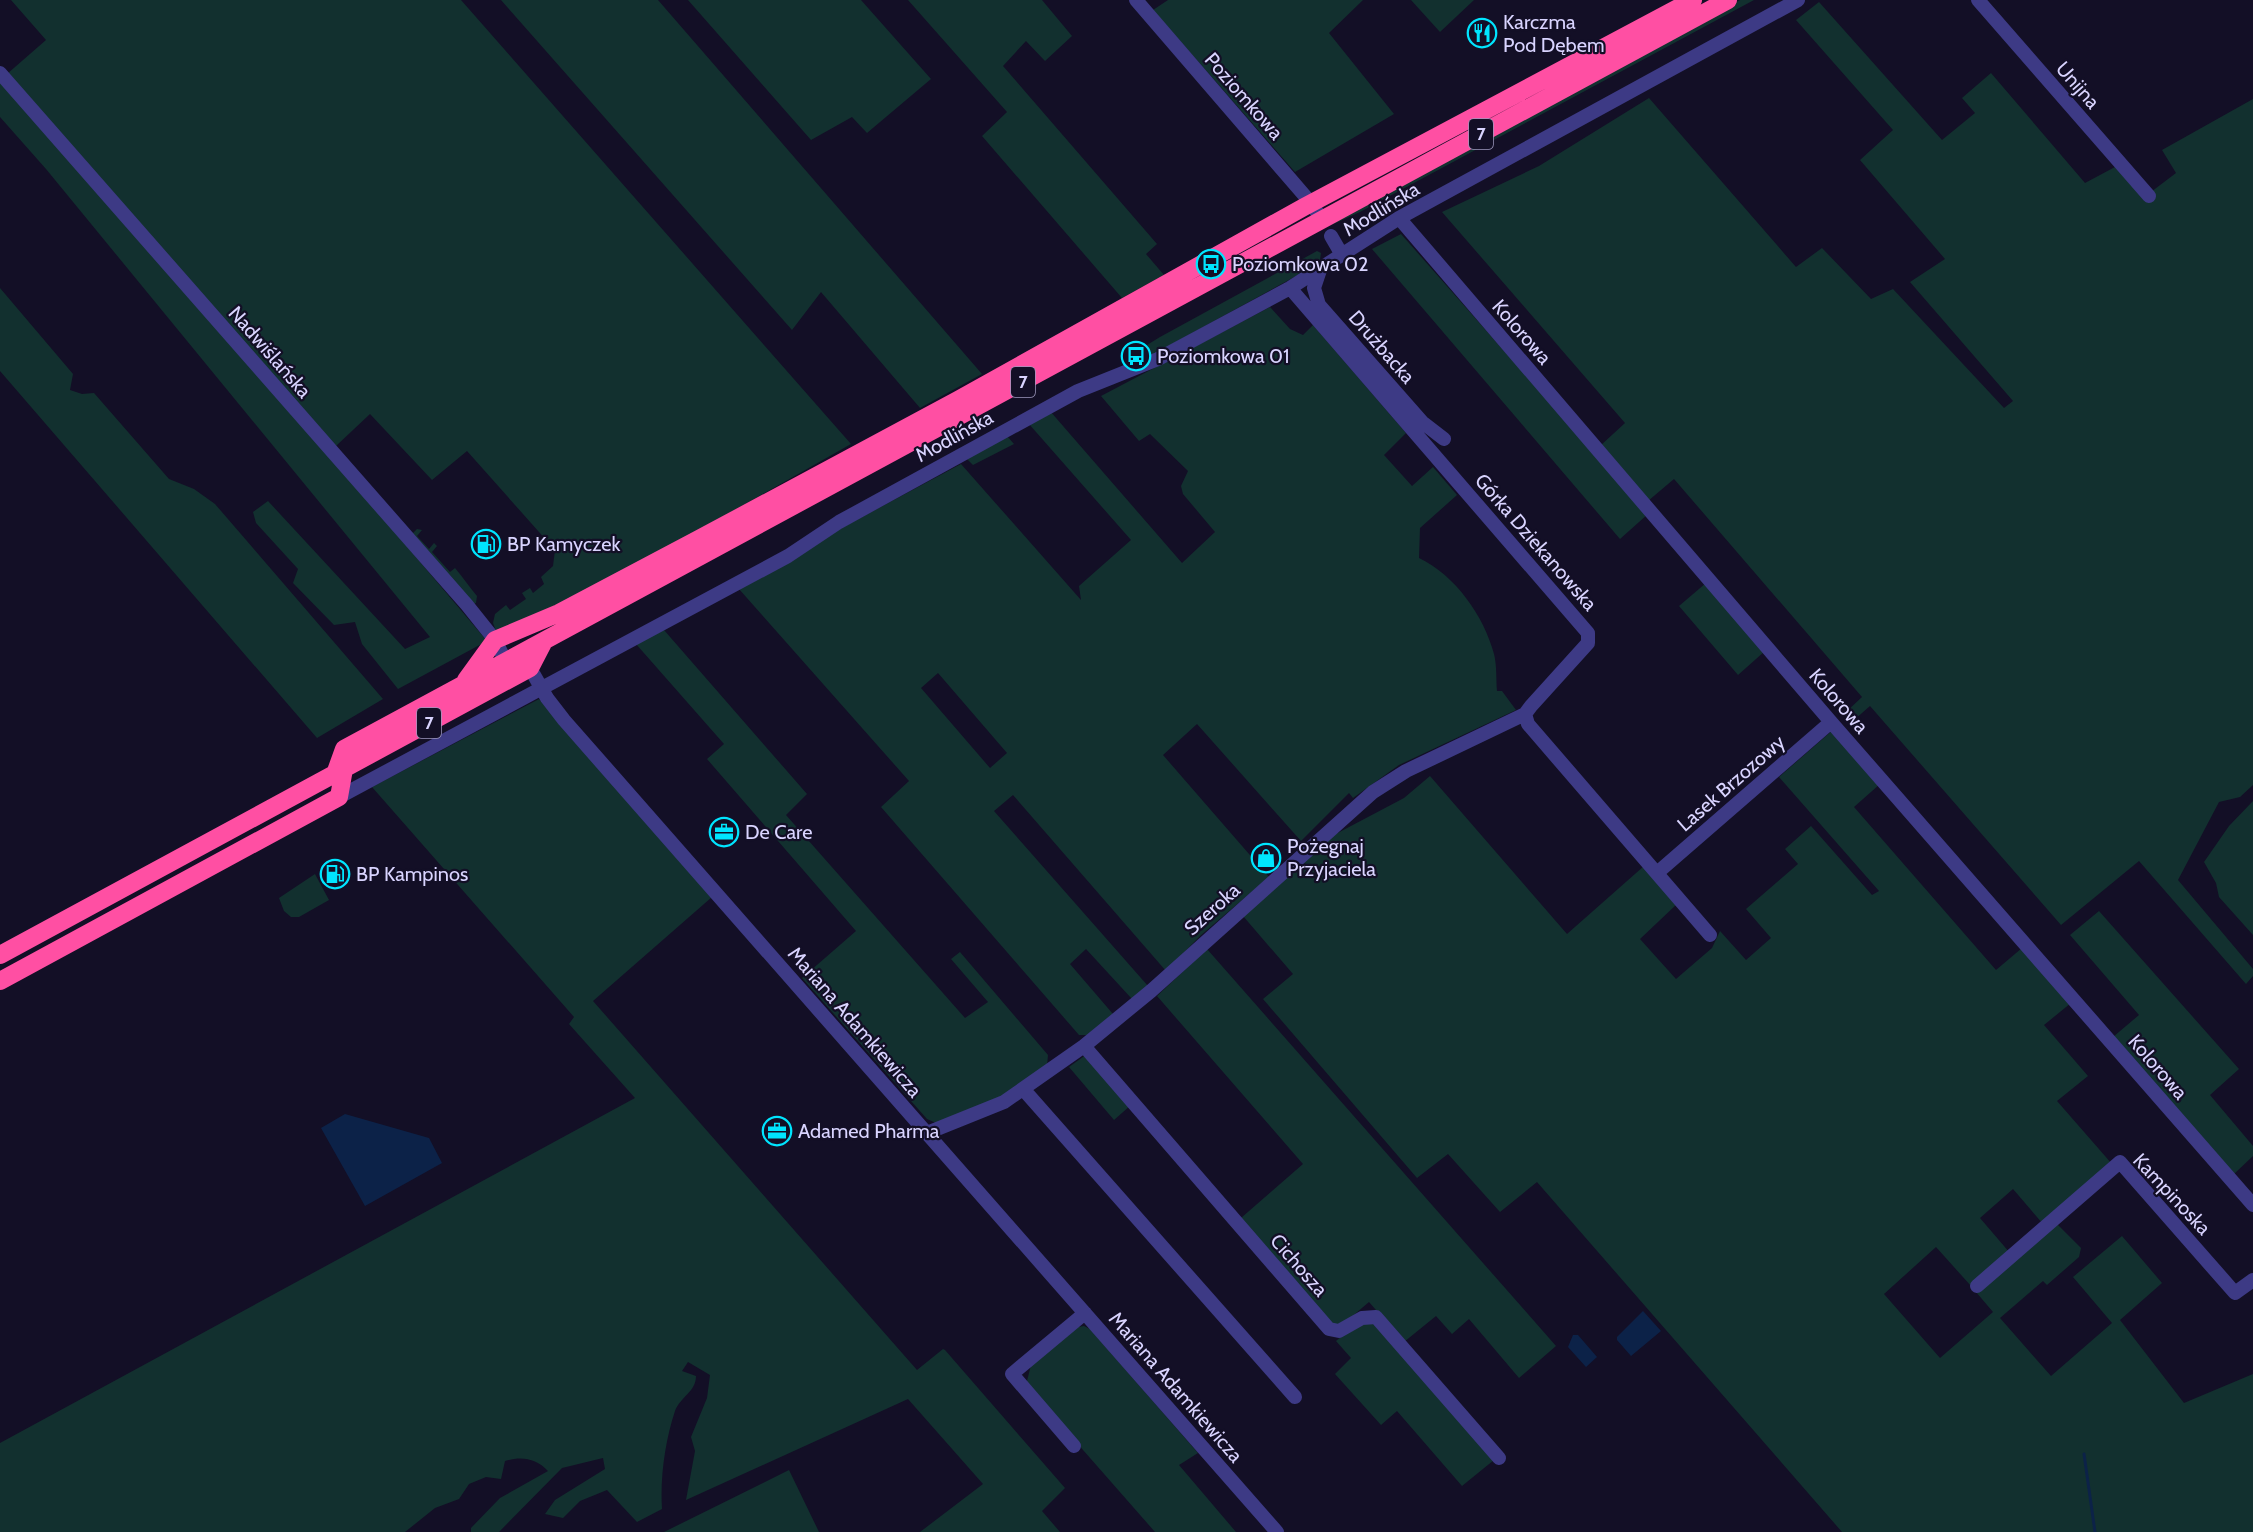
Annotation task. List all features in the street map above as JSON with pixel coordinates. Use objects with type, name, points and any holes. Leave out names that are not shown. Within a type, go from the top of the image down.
[{"type":"highway","points":[[463,684],[495,639],[559,613],[698,540],[958,400],[1311,203],[1693,0]]},
{"type":"highway","name":"7","points":[[344,764],[463,684],[1326,228],[1728,0]]},
{"type":"highway","points":[[530,668],[544,641]]},
{"type":"highway","name":"7","points":[[0,955],[186,855],[344,764],[530,668]]},
{"type":"highway","points":[[0,981],[345,794],[344,764]]},
{"type":"highway","points":[[186,855],[217,864]]},
{"type":"street","name":"Poziomkowa","points":[[1136,0],[1311,203],[1326,228]]},
{"type":"street","name":"Modlińska","points":[[345,794],[788,556],[839,522],[1060,401],[1158,359],[1290,288],[1399,218],[1798,0]]},
{"type":"street","name":"Unijna","points":[[1978,0],[2149,196]]},
{"type":"street","name":"Nadwiślańska","points":[[0,73],[495,639],[507,660]]},
{"type":"street","name":"Kolorowa","points":[[1399,218],[1831,722],[2253,1205]]},
{"type":"street","points":[[1326,228],[1342,255]]},
{"type":"street","name":"Drużbacka","points":[[1320,270],[1314,288],[1319,305],[1422,422],[1444,439]]},
{"type":"street","name":"Górka Dziekanowska","points":[[1290,288],[1588,633],[1588,643],[1525,714]]},
{"type":"street","points":[[505,681],[509,670],[507,660]]},
{"type":"street","name":"Mariana Adamkiewicza","points":[[530,668],[541,688],[572,729],[1277,1532]]},
{"type":"street","points":[[1525,714],[1535,734],[1710,935]]},
{"type":"street","name":"Szeroka","points":[[927,1133],[984,1112],[1024,1090],[1084,1046],[1151,991],[1373,792],[1406,771],[1525,714]]},
{"type":"street","name":"Lasek Brzozowy","points":[[1657,873],[1831,722]]},
{"type":"street","name":"Cichosza","points":[[1084,1046],[1329,1329],[1339,1331],[1362,1318],[1376,1317],[1499,1458]]},
{"type":"street","points":[[1024,1090],[1295,1397]]},
{"type":"street","name":"Kampinoska","points":[[1977,1286],[2120,1162],[2235,1293],[2253,1280]]},
{"type":"street","points":[[1074,1446],[1012,1374],[1084,1313]]},
{"type":"green space","points":[[11,0],[461,0],[851,444],[551,614],[496,631],[493,623],[495,614],[506,605],[510,610],[526,599],[522,593],[530,588],[533,593],[544,584],[541,577],[553,566],[555,550],[467,451],[432,480],[370,414],[336,446],[34,106],[487,641],[398,689],[362,644],[355,622],[334,625],[293,583],[298,569],[256,523],[253,512],[268,501],[405,649],[430,637],[46,169],[0,117],[0,67],[7,74],[46,40]]},
{"type":"green space","points":[[501,0],[658,0],[982,374],[920,408],[821,292],[792,330]]},
{"type":"green space","points":[[688,0],[861,0],[931,79],[867,133],[852,117],[811,140]]},
{"type":"green space","points":[[908,0],[1042,0],[1072,36],[1045,61],[1026,41],[1003,66],[1157,244],[1146,254],[1164,275],[1122,298],[982,136],[1007,112]]},
{"type":"green space","points":[[1168,0],[1363,0],[1329,33],[1394,114],[1295,172],[1153,10]]},
{"type":"green space","points":[[1411,0],[1474,0],[1440,32]]},
{"type":"green space","points":[[1740,0],[1754,0],[1360,212],[1329,226],[1339,217]]},
{"type":"green space","points":[[1819,2],[1942,140],[1975,113],[1962,98],[1991,73],[2085,183],[2115,167],[2143,198],[2176,173],[2162,150],[2253,99],[2253,785],[2240,797],[2219,802],[2178,880],[2253,969],[2253,976],[2246,984],[2139,861],[2061,925],[1870,706],[1854,720],[1846,712],[1862,697],[1674,479],[1648,501],[1600,446],[1625,423],[1442,212],[1539,166],[1649,98],[1796,267],[1822,248],[1871,299],[1893,289],[2004,408],[2013,401],[1910,282],[1945,259],[1860,160],[1893,130],[1796,20]]},
{"type":"green space","points":[[1401,234],[1648,514],[1620,539],[1372,249]]},
{"type":"green space","points":[[1317,251],[1321,253],[1319,267],[1296,276],[1152,355],[1147,345]]},
{"type":"green space","points":[[0,288],[73,374],[70,390],[82,394],[94,393],[169,479],[194,489],[215,504],[383,699],[317,738],[0,371]]},
{"type":"green space","points":[[1270,307],[1290,329],[1303,335],[1313,325],[1406,433],[1384,455],[1412,486],[1433,467],[1457,495],[1420,528],[1419,558],[1432,565],[1456,586],[1475,611],[1494,654],[1497,691],[1502,691],[1516,710],[1399,765],[1353,798],[1349,793],[1301,841],[1197,724],[1163,755],[1269,877],[1200,936],[1166,971],[1013,795],[994,811],[1148,986],[1132,999],[1086,949],[1070,964],[1113,1014],[1087,1035],[1079,1035],[881,807],[909,781],[739,589],[819,540],[961,464],[1081,600],[1079,586],[1131,540],[1029,424],[1050,411],[1182,563],[1215,532],[1183,494],[1181,486],[1188,471],[1150,434],[1139,441],[1101,396]],"holes":[[[938,673],[1007,753],[990,768],[921,688]]]},
{"type":"green space","points":[[1007,436],[1014,444],[973,465],[967,459]]},
{"type":"green space","points":[[417,529],[422,530],[417,536],[429,549],[434,543],[437,546],[432,552],[450,572],[455,568],[458,571],[477,596],[476,603],[473,604],[412,534]]},
{"type":"green space","points":[[1706,583],[1765,651],[1738,675],[1679,606]]},
{"type":"green space","points":[[664,630],[807,794],[786,815],[965,1018],[988,1002],[951,959],[960,952],[1048,1055],[1047,1066],[1000,1098],[936,1123],[927,1119],[802,978],[856,931],[707,759],[724,744],[636,644]]},
{"type":"green space","points":[[539,699],[712,897],[593,1001],[917,1370],[943,1349],[945,1350],[1065,1488],[1042,1511],[1060,1532],[920,1532],[983,1484],[908,1399],[686,1500],[695,1451],[691,1437],[707,1398],[710,1375],[688,1362],[682,1371],[696,1376],[695,1382],[677,1406],[671,1423],[663,1472],[662,1509],[637,1522],[607,1490],[580,1501],[563,1518],[545,1514],[555,1500],[605,1469],[603,1458],[562,1468],[499,1532],[471,1532],[471,1528],[500,1498],[548,1471],[528,1459],[517,1459],[505,1461],[501,1479],[486,1477],[469,1484],[459,1499],[435,1508],[405,1532],[0,1532],[0,1443],[635,1098],[569,1024],[574,1017],[372,787]]},
{"type":"green space","points":[[1834,729],[1880,784],[1854,807],[1996,970],[2022,948],[2071,1003],[2044,1025],[2088,1076],[2057,1101],[2112,1164],[2043,1224],[2013,1189],[1980,1218],[2010,1253],[1971,1286],[1936,1247],[1884,1294],[1940,1358],[1993,1312],[1976,1292],[2056,1223],[2081,1248],[2079,1257],[2047,1285],[2043,1281],[2000,1318],[2051,1376],[2112,1323],[2073,1277],[2122,1236],[2162,1283],[2120,1320],[2184,1403],[2253,1374],[2253,1532],[1842,1532],[1537,1182],[1500,1212],[1448,1154],[1417,1178],[1263,999],[1293,974],[1243,916],[1332,836],[1404,798],[1430,776],[1567,934],[1644,866],[1677,904],[1640,939],[1676,979],[1712,948],[1720,931],[1746,960],[1771,938],[1746,909],[1798,864],[1785,849],[1811,826],[1872,895],[1879,891],[1779,777]]},
{"type":"green space","points":[[2253,801],[2253,935],[2219,897],[2216,883],[2204,862],[2229,826]]},
{"type":"green space","points":[[315,874],[329,900],[299,917],[291,917],[284,911],[279,898]]},
{"type":"green space","points":[[2099,911],[2239,1069],[2210,1095],[2253,1146],[2253,1156],[2233,1175],[2113,1037],[2139,1015],[2070,935]]},
{"type":"green space","points":[[1207,949],[1556,1346],[1519,1378],[1469,1319],[1452,1334],[1436,1316],[1404,1342],[1369,1302],[1342,1325],[1332,1324],[1241,1218],[1303,1164],[1157,996]]},
{"type":"green space","points":[[1087,1054],[1131,1105],[1114,1120],[1069,1067]]},
{"type":"green space","points":[[1362,1319],[1373,1319],[1494,1460],[1462,1486],[1397,1411],[1381,1425],[1335,1374],[1351,1358],[1336,1341]]},
{"type":"green space","points":[[1084,1326],[1090,1329],[1198,1453],[1179,1465],[1236,1532],[1155,1532],[1026,1385],[1031,1365],[1078,1327]]},
{"type":"green space","points":[[789,1470],[819,1532],[664,1532]]},
{"type":"water","points":[[345,1114],[429,1138],[442,1163],[365,1206],[321,1128]]},
{"type":"water","points":[[1643,1311],[1661,1331],[1631,1356],[1617,1337]]},
{"type":"water","points":[[1573,1335],[1578,1335],[1597,1357],[1586,1367],[1568,1347]]},
{"type":"waterway","points":[[2084,1454],[2095,1532]]},
{"type":"place","name":"Karczma Pod Dębem","points":[[1482,33]]},
{"type":"place","name":"Poziomkowa 02","points":[[1211,264]]},
{"type":"place","name":"Poziomkowa 01","points":[[1136,356]]},
{"type":"place","name":"BP Kamyczek","points":[[486,544]]},
{"type":"place","name":"De Care","points":[[724,832]]},
{"type":"place","name":"Pożegnaj Przyjaciela","points":[[1266,858]]},
{"type":"place","name":"BP Kampinos","points":[[335,874]]},
{"type":"place","name":"Adamed Pharma","points":[[777,1131]]}]
